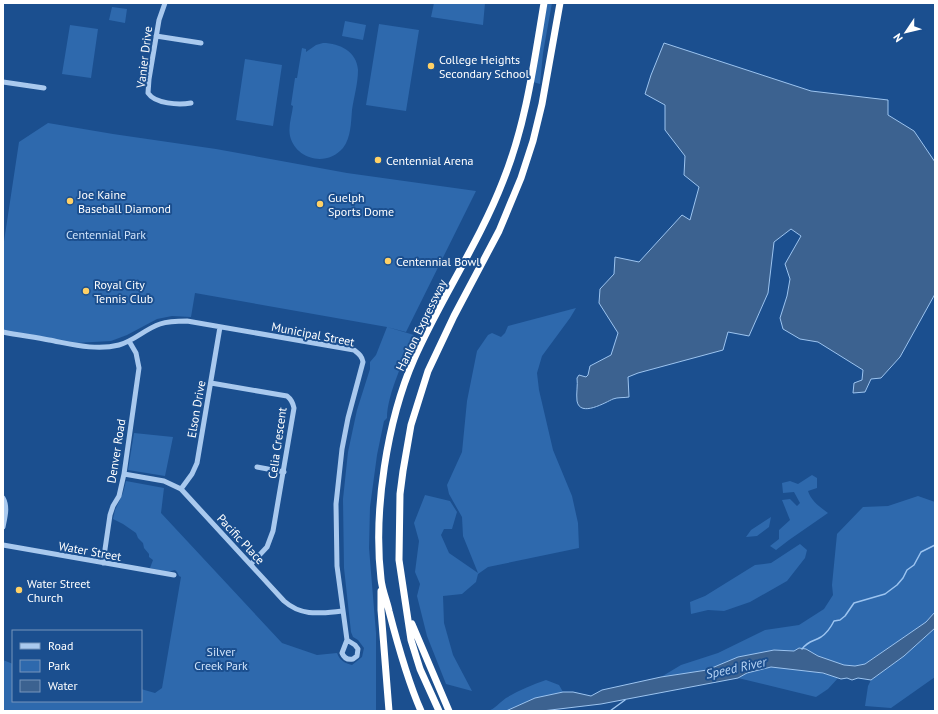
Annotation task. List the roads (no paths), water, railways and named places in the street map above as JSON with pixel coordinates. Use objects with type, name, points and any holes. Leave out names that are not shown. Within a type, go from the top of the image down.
[{"type":"highway","name":"Hanlon Expressway","points":[[421,710],[400,656],[381,580],[379,545],[380,512],[386,455],[396,409],[414,360],[503,183],[511,161],[524,116],[544,3]]},
{"type":"highway","points":[[437,708],[420,668],[411,640],[399,560],[400,494],[411,425],[428,371],[454,316],[499,231],[521,178],[533,141],[542,104],[560,3]]},
{"type":"highway","points":[[381,580],[381,610],[389,711]]},
{"type":"highway","points":[[408,615],[449,711]]},
{"type":"street","name":"Vanier Drive","points":[[165,3],[159,18],[148,83],[149,93],[153,99],[183,104],[191,103]]},
{"type":"street","points":[[156,36],[201,43]]},
{"type":"street","points":[[3,82],[44,88]]},
{"type":"street","name":"Municipal Street","points":[[3,332],[96,347],[107,347],[129,341],[150,329],[167,323],[187,322],[354,350],[362,357],[362,367],[348,418],[342,449],[336,504],[337,566],[346,640]]},
{"type":"street","name":"Elson Drive","points":[[180,490],[192,474],[197,463],[220,327]]},
{"type":"street","name":"Denver Road","points":[[104,563],[110,515],[119,496],[124,474],[139,368],[136,353],[129,341]]},
{"type":"street","name":"Celia Crescent","points":[[211,383],[287,396],[292,401],[294,408],[284,472],[271,538],[264,550],[251,564]]},
{"type":"street","points":[[257,467],[284,472]]},
{"type":"street","name":"Pacific Place","points":[[124,474],[164,481],[180,490],[251,564],[284,601],[294,608],[315,614],[343,611]]},
{"type":"street","points":[[3,498],[6,504],[6,510],[3,527]]},
{"type":"street","name":"Water Street","points":[[3,545],[174,575]]},
{"type":"water","points":[[664,43],[811,91],[888,100],[888,115],[914,131],[935,162],[935,294],[900,357],[881,378],[871,379],[865,392],[853,393],[854,383],[862,380],[863,370],[818,342],[800,339],[783,329],[780,318],[787,296],[790,279],[785,264],[801,236],[791,229],[774,242],[768,293],[749,336],[728,332],[723,350],[628,377],[629,397],[615,398],[594,408],[588,409],[579,406],[577,401],[577,378],[579,375],[586,377],[590,366],[611,355],[618,333],[599,303],[600,289],[614,274],[615,257],[639,262],[682,215],[690,220],[699,187],[684,175],[685,156],[665,130],[665,105],[645,94]]},
{"type":"water","name":"Speed River","points":[[935,612],[935,628],[904,656],[871,680],[858,678],[852,680],[847,678],[841,679],[823,673],[771,667],[747,673],[738,678],[601,704],[542,711],[506,711],[535,698],[563,692],[573,692],[591,696],[602,690],[661,677],[707,670],[738,657],[774,650],[794,651],[799,648],[806,649],[818,656],[844,665],[855,666],[865,664],[926,622]]},
{"type":"waterway","points":[[802,649],[804,646],[818,639],[829,630],[834,621],[840,620],[845,616],[854,603],[885,594],[897,585],[907,570],[914,565],[921,552],[935,545]]},
{"type":"waterway","points":[[610,711],[625,700]]},
{"type":"place","name":"College Heights Secondary School","points":[[431,66]]},
{"type":"place","name":"Centennial Arena","points":[[378,160]]},
{"type":"place","name":"Joe Kaine Baseball Diamond","points":[[70,201]]},
{"type":"place","name":"Guelph Sports Dome","points":[[320,204]]},
{"type":"place","name":"Centennial Bowl","points":[[388,261]]},
{"type":"place","name":"Royal City Tennis Club","points":[[86,291]]},
{"type":"place","name":"Water Street Church","points":[[19,590]]},
{"type":"park label","name":"Centennial Park","points":[[106,234]]},
{"type":"park label","name":"Silver Creek Park","points":[[221,658]]}]
